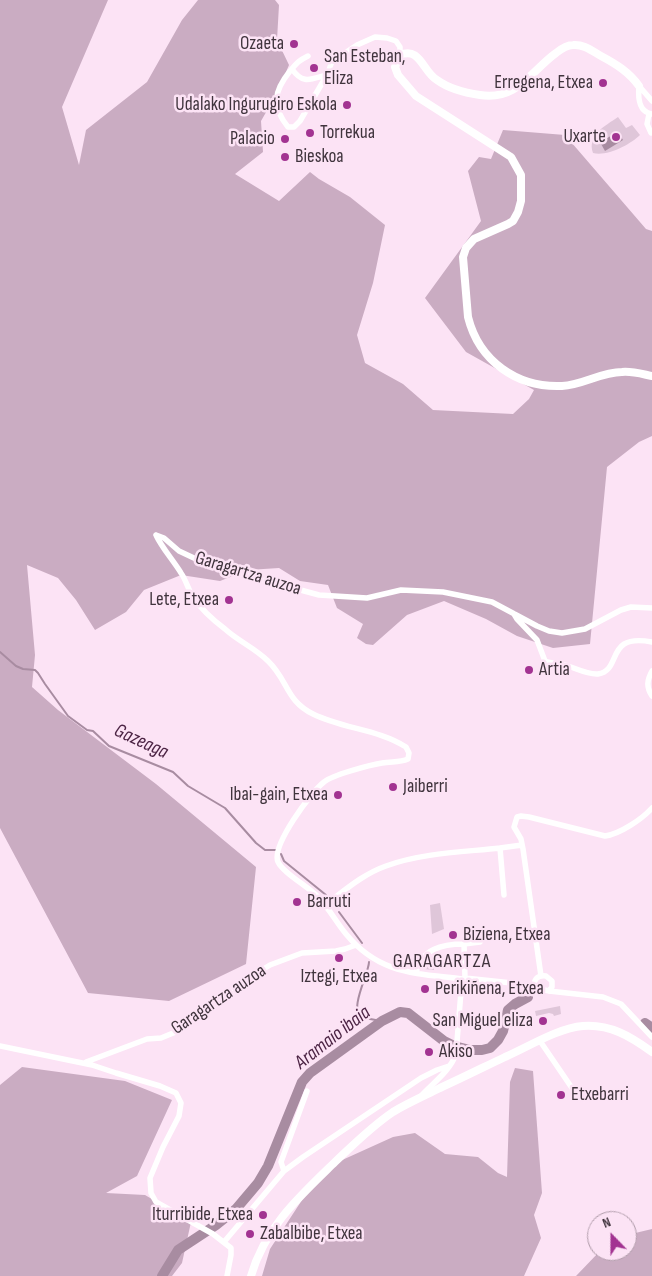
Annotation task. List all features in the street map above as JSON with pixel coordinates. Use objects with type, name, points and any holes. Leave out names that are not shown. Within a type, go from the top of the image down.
[{"type":"street","points":[[308,56],[300,59],[292,69],[281,84],[276,98],[279,114],[291,128],[294,128],[300,121],[334,60],[357,45],[376,37],[387,38],[396,41],[400,47],[400,55],[395,67],[398,75],[416,96],[511,157],[521,176],[518,212],[513,221],[474,240],[466,248],[464,257],[468,317],[471,326],[486,353],[504,370],[518,379],[535,384],[563,386],[610,373],[621,372],[652,376]]},
{"type":"street","points":[[400,55],[405,52],[412,53],[418,57],[435,80],[479,95],[494,95],[513,90],[564,47],[581,45],[626,71],[652,101]]},
{"type":"street","points":[[292,69],[303,80],[327,75]]},
{"type":"street","points":[[639,86],[638,100],[642,108],[650,114],[647,124],[651,132]]},
{"type":"street","name":"Garagartza auzoa","points":[[514,614],[487,601],[428,590],[401,590],[367,598],[319,595],[267,582],[186,555],[164,538],[156,535],[198,602],[226,631],[266,659],[280,674],[298,705],[336,724],[376,734],[406,747],[409,753],[408,759],[401,762],[383,762],[324,781],[303,806],[283,836],[277,858],[278,864],[304,884],[325,905],[356,945],[380,962],[398,970],[528,986],[536,989]]},
{"type":"street","points":[[514,614],[550,632],[562,634],[585,629],[621,610],[631,607],[652,608]]},
{"type":"street","points":[[514,614],[516,619],[537,640],[545,661],[591,673],[596,674],[605,671],[622,646],[627,642],[635,639],[652,642]]},
{"type":"street","points":[[652,671],[647,682],[652,696]]},
{"type":"street","points":[[541,976],[522,845],[514,826],[518,817],[521,816],[602,836],[612,836],[638,820],[652,808]]},
{"type":"street","points":[[325,905],[365,876],[385,866],[418,858],[522,845]]},
{"type":"street","points":[[500,848],[504,895]]},
{"type":"street","points":[[416,973],[418,962],[429,952],[448,946],[480,942]]},
{"type":"street","points":[[419,1098],[454,1060],[457,1051],[464,944]]},
{"type":"street","name":"Garagartza auzoa","points":[[84,1063],[147,1039],[161,1038],[178,1031],[186,1020],[232,992],[256,973],[279,961],[302,953],[336,951],[356,945]]},
{"type":"street","points":[[549,991],[552,984],[548,976],[541,976],[534,981],[536,989],[549,991],[595,996],[620,1004],[652,1037]]},
{"type":"street","points":[[251,1276],[262,1246],[294,1202],[378,1122],[399,1109],[540,1041],[580,1026],[601,1026],[623,1032],[652,1052]]},
{"type":"street","points":[[540,1041],[574,1091]]},
{"type":"street","points":[[0,1046],[84,1063],[160,1086],[176,1094],[181,1103],[179,1116],[150,1178],[151,1193],[156,1202],[213,1234],[231,1248],[227,1276]]},
{"type":"street","points":[[224,1242],[284,1171],[421,1078],[449,1066]]},
{"type":"street","points":[[284,1171],[281,1162],[308,1091]]},
{"type":"shaded area","points":[[0,0],[108,0],[62,107],[79,165],[86,130],[147,82],[182,20],[198,0],[275,0],[279,5],[277,40],[289,65],[277,93],[261,121],[263,152],[235,174],[279,201],[310,172],[350,197],[385,225],[373,283],[357,335],[365,363],[403,384],[433,410],[513,414],[529,399],[534,390],[466,352],[425,298],[481,221],[468,171],[479,157],[491,159],[503,130],[565,135],[646,229],[652,231],[652,436],[639,442],[607,467],[590,644],[553,648],[517,636],[486,619],[444,601],[407,615],[373,645],[366,644],[357,638],[363,624],[337,608],[328,585],[300,581],[279,568],[248,570],[220,581],[181,575],[144,590],[126,612],[95,630],[76,600],[58,578],[27,565],[35,655],[32,687],[58,710],[156,784],[256,867],[246,964],[169,1001],[88,993],[0,828]]},
{"type":"shaded area","name":"Uxarte","points":[[618,117],[626,128],[632,125],[640,135],[618,149],[599,154],[593,153],[592,147],[595,136]]},
{"type":"shaded area","points":[[618,132],[623,140],[605,151],[600,142]]},
{"type":"shaded area","points":[[440,903],[444,929],[432,934],[430,905]]},
{"type":"shaded area","points":[[434,955],[434,970],[423,969],[424,961]]},
{"type":"shaded area","points":[[560,1006],[561,1014],[554,1016],[549,1013],[536,1016],[535,1011]]},
{"type":"shaded area","points":[[22,1067],[125,1081],[172,1100],[137,1176],[106,1193],[145,1195],[191,1222],[182,1263],[172,1276],[0,1276],[0,1085]]},
{"type":"shaded area","points":[[515,1068],[533,1071],[542,1193],[534,1215],[541,1238],[524,1276],[262,1276],[270,1249],[304,1197],[340,1161],[393,1137],[415,1133],[445,1154],[478,1157],[498,1173],[507,1177],[510,1082]]},
{"type":"shaded area","points":[[652,1229],[652,1276],[576,1276],[590,1261],[637,1261],[637,1233]]},
{"type":"waterway","name":"Gazeaga","points":[[0,652],[16,666],[35,670],[68,716],[87,730],[93,731],[109,746],[173,772],[188,786],[225,808],[256,843],[265,850],[277,850]]},
{"type":"waterway","name":"Gazeaga","points":[[281,854],[284,861],[326,895]]},
{"type":"waterway","name":"Gazeaga","points":[[339,912],[362,943]]},
{"type":"waterway","name":"Gazeaga","points":[[369,962],[358,1000],[358,1013],[362,1017],[382,1021]]},
{"type":"waterway","name":"Aramaio ibaia","points":[[162,1276],[178,1250],[216,1225],[236,1209],[258,1183],[268,1166],[302,1082],[310,1073],[382,1021],[400,1012],[408,1013],[444,1041],[454,1046],[470,1050],[490,1048],[503,1031],[508,1010],[528,997]]},
{"type":"waterway","name":"Aramaio ibaia","points":[[645,1023],[652,1028]]},
{"type":"place","name":"Ozaeta","points":[[294,44]]},
{"type":"place","name":"San Esteban, Eliza","points":[[314,68]]},
{"type":"place","name":"Erregena, Etxea","points":[[603,83]]},
{"type":"place","name":"Udalako Ingurugiro Eskola","points":[[347,105]]},
{"type":"place","name":"Torrekua","points":[[310,133]]},
{"type":"place","name":"Uxarte","points":[[616,137]]},
{"type":"place","name":"Palacio","points":[[285,139]]},
{"type":"place","name":"Bieskoa","points":[[285,157]]},
{"type":"place","name":"Lete, Etxea","points":[[229,600]]},
{"type":"place","name":"Artia","points":[[529,670]]},
{"type":"place","name":"Jaiberri","points":[[393,787]]},
{"type":"place","name":"Ibai-gain, Etxea","points":[[338,795]]},
{"type":"place","name":"Barruti","points":[[297,902]]},
{"type":"place","name":"Biziena, Etxea","points":[[453,935]]},
{"type":"place","name":"Iztegi, Etxea","points":[[339,958]]},
{"type":"place","name":"Perikiñena, Etxea","points":[[425,989]]},
{"type":"place","name":"San Miguel eliza","points":[[543,1021]]},
{"type":"place","name":"Akiso","points":[[429,1052]]},
{"type":"place","name":"Etxebarri","points":[[561,1095]]},
{"type":"place","name":"Iturribide, Etxea","points":[[263,1215]]},
{"type":"place","name":"Zabalbibe, Etxea","points":[[250,1234]]},
{"type":"district","name":"GARAGARTZA","points":[[442,962]]}]
